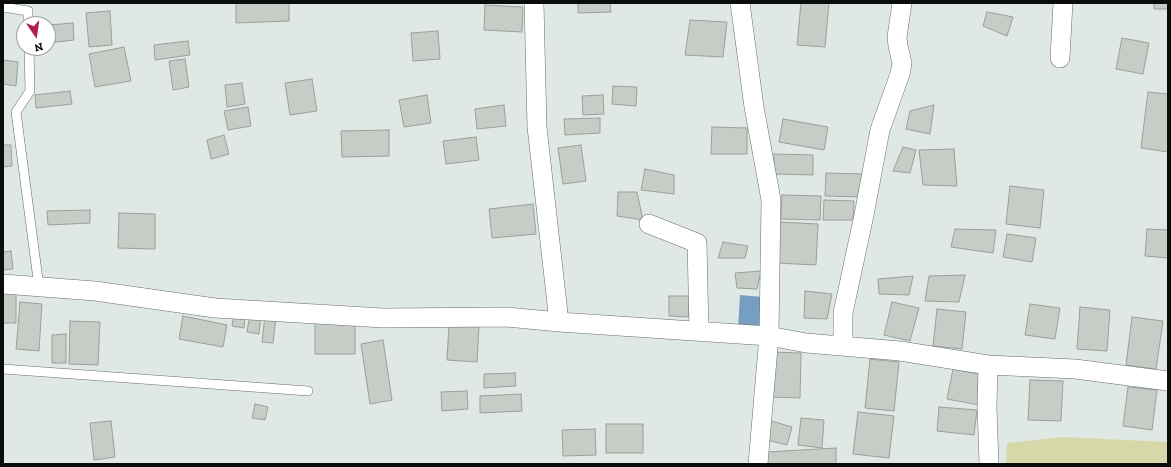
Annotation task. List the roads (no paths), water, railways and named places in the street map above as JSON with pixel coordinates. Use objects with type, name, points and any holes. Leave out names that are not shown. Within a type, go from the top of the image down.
[{"type":"street","points":[[534,3],[537,127],[558,322]]},
{"type":"street","points":[[740,3],[754,107],[770,200],[769,336],[758,464]]},
{"type":"street","points":[[842,346],[843,313],[880,130],[900,74],[902,63],[897,37],[902,3]]},
{"type":"street","points":[[1060,58],[1063,3]]},
{"type":"street","points":[[649,224],[697,243],[699,331]]},
{"type":"street","points":[[3,284],[95,291],[215,308],[383,318],[507,317],[558,322],[769,336],[806,343],[900,351],[988,365],[1075,369],[1168,381]]},
{"type":"street","points":[[988,365],[989,380],[987,400],[989,464]]},
{"type":"lane","points":[[3,7],[28,11],[28,16]]},
{"type":"lane","points":[[29,56],[30,91],[16,112],[39,287]]},
{"type":"lane","points":[[3,369],[308,391]]},
{"type":"water","points":[[740,295],[762,297],[760,330],[738,328]]}]
